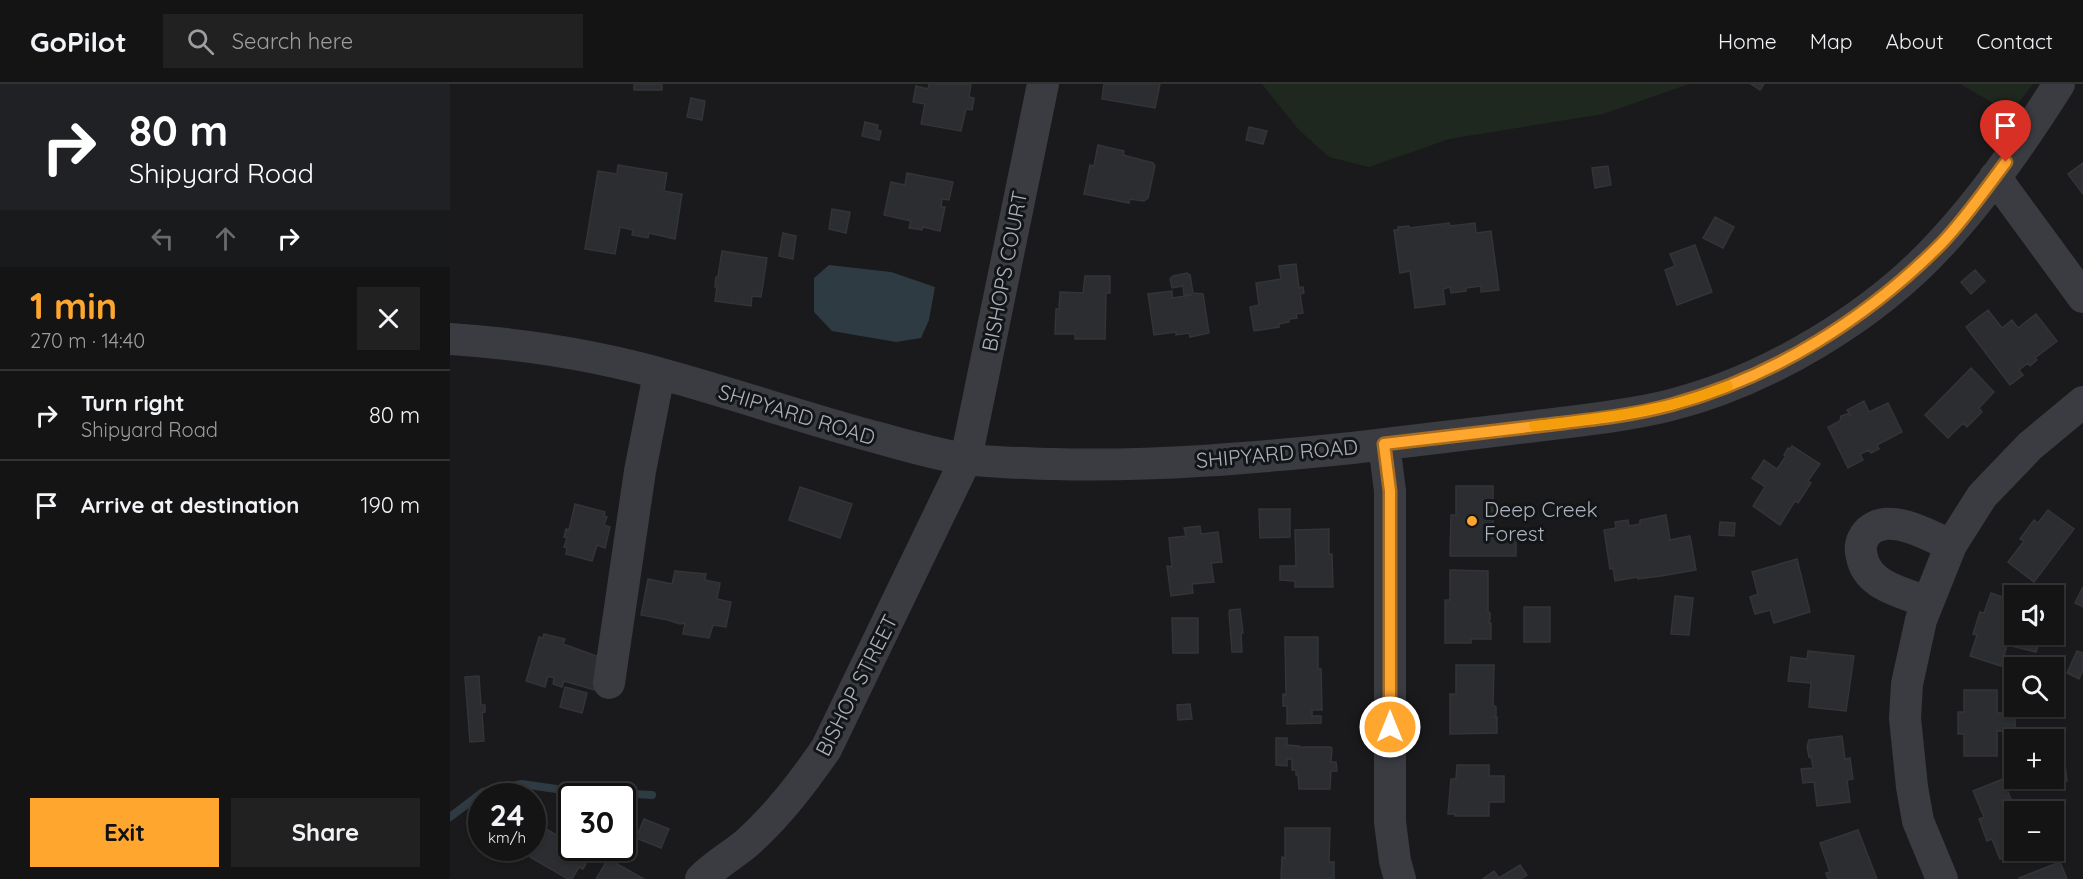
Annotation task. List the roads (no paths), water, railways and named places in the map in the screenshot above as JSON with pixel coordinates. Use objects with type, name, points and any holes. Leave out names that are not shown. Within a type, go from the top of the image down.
[{"type":"street","name":"BISHOPS COURT","points":[[966,459],[1042,84]]},
{"type":"street","name":"SHIPYARD ROAD","points":[[450,339],[542,348],[590,356],[919,449],[966,459],[1018,463],[1101,465],[1242,458],[1621,416],[1671,405],[1720,390],[1762,372],[1806,349],[1866,310],[1942,243],[1971,210],[2027,133],[2059,84]]},
{"type":"street","points":[[1995,177],[2083,297]]},
{"type":"street","points":[[609,683],[640,471],[659,374]]},
{"type":"street","points":[[1942,879],[1918,821],[1912,787],[1905,718],[1907,684],[1913,651],[1928,602],[1952,545],[1982,496],[2030,446],[2083,402]]},
{"type":"street","points":[[1384,444],[1390,491],[1390,822],[1395,861],[1400,879]]},
{"type":"street","name":"BISHOP STREET","points":[[701,879],[748,843],[780,810],[803,783],[826,749],[966,459]]},
{"type":"street","points":[[1928,602],[1878,582],[1866,570],[1860,552],[1863,538],[1872,528],[1886,524],[1906,527],[1952,545]]},
{"type":"waterway","points":[[450,817],[483,792],[522,784],[563,790],[652,795]]},
{"type":"place","name":"Deep Creek Forest","points":[[1472,521]]}]
